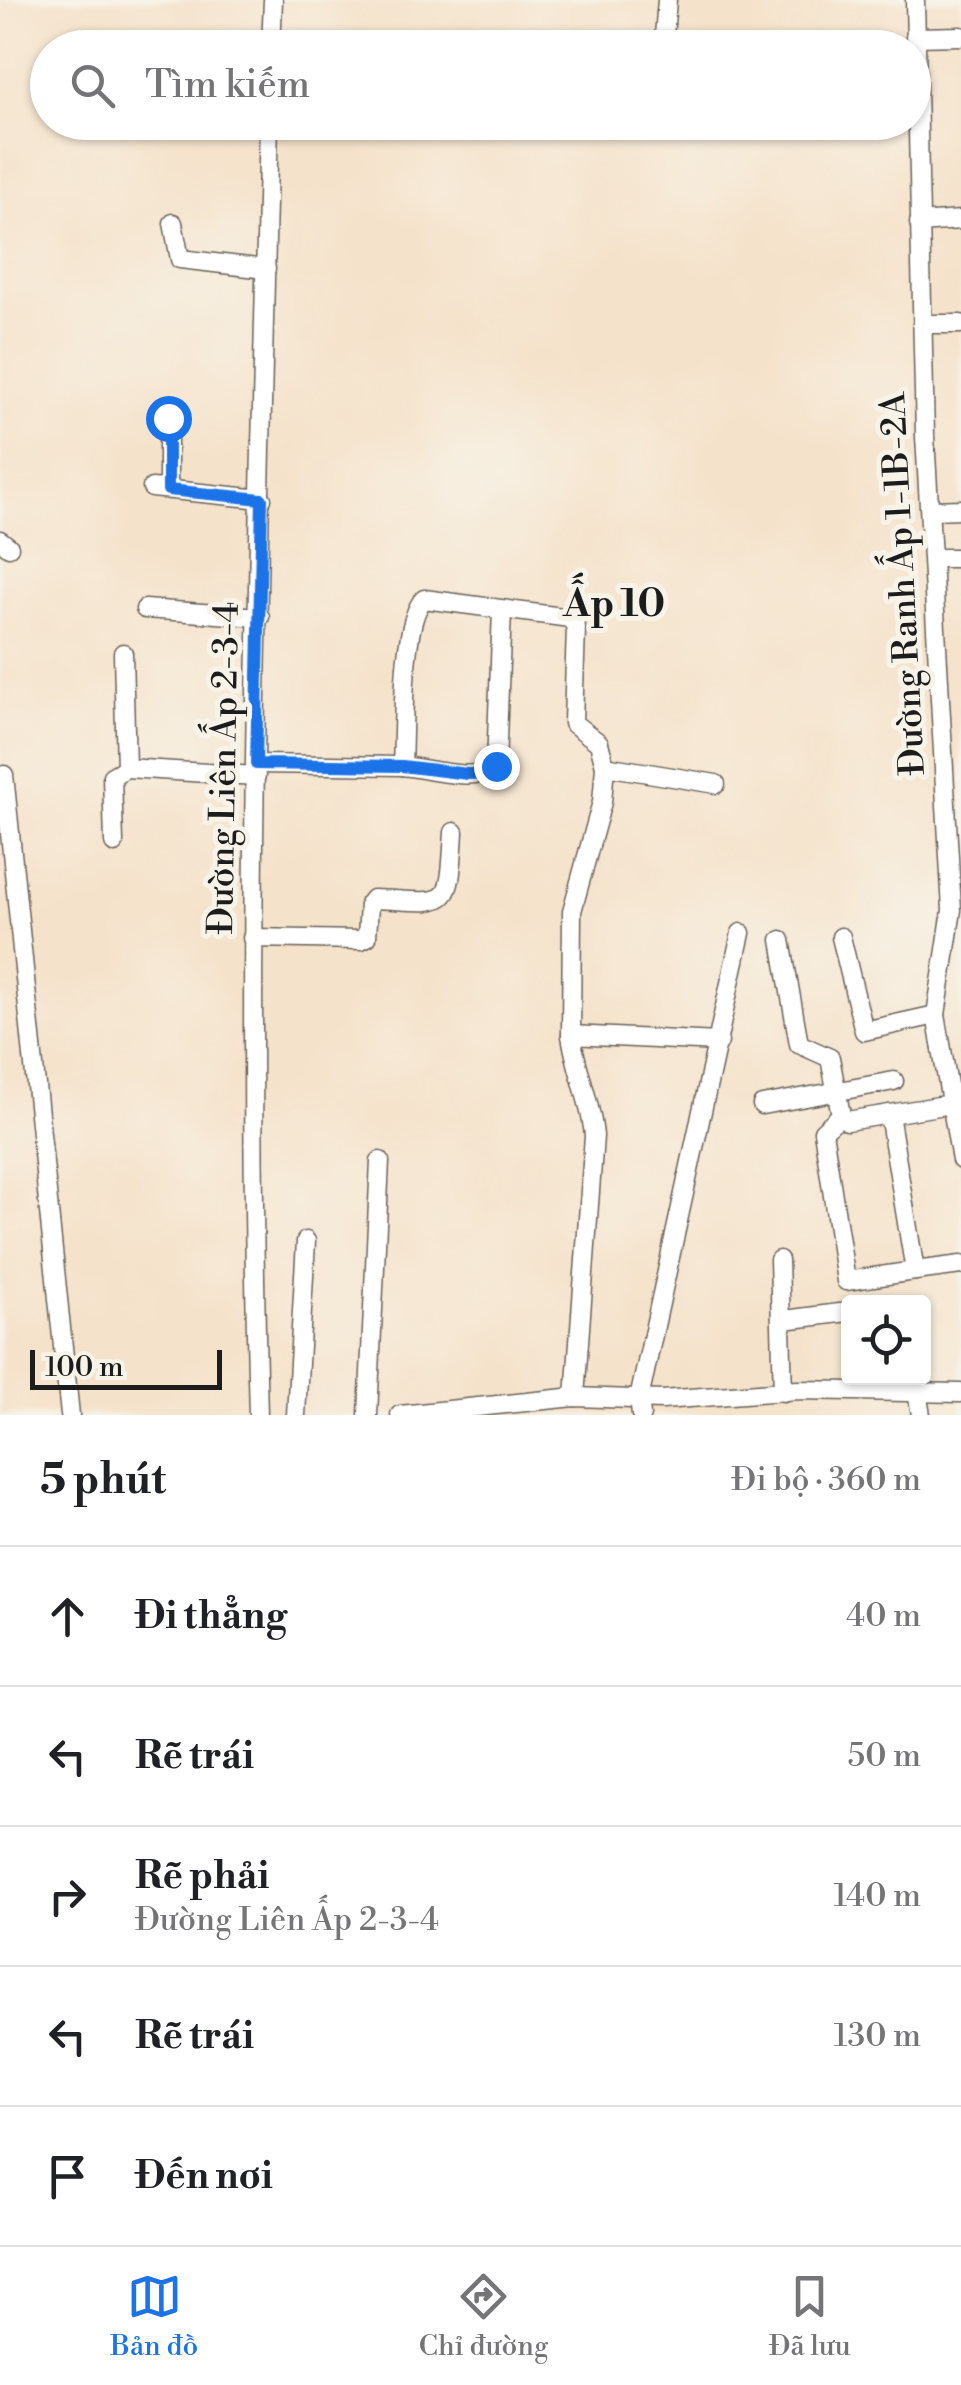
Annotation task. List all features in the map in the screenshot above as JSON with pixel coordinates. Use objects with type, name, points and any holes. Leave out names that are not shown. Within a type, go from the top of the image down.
[{"type":"street","points":[[272,30],[273,0]]},
{"type":"street","points":[[665,30],[667,0]]},
{"type":"street","name":"Đường Ranh Ấp 1-1B-2A","points":[[915,0],[916,30]]},
{"type":"street","points":[[931,37],[961,36]]},
{"type":"street","name":"Đường Liên Ấp 2-3-4","points":[[258,1415],[250,1138],[269,140]]},
{"type":"street","name":"Đường Ranh Ấp 1-1B-2A","points":[[918,140],[922,324],[956,877],[955,941],[936,1015],[961,1160]]},
{"type":"street","points":[[920,222],[961,220]]},
{"type":"street","points":[[173,223],[180,259],[266,269]]},
{"type":"street","points":[[922,324],[961,324]]},
{"type":"street","points":[[168,418],[160,489],[262,499]]},
{"type":"street","points":[[932,510],[961,509]]},
{"type":"street","points":[[934,558],[961,558]]},
{"type":"street","points":[[402,766],[410,640],[417,606],[431,600],[570,618],[576,627],[574,722],[599,743],[606,766],[602,802],[572,911],[571,1035],[578,1079],[591,1107],[594,1136],[576,1397]]},
{"type":"street","points":[[145,609],[260,618]]},
{"type":"street","points":[[114,843],[112,776],[126,768],[402,766],[488,773],[496,766],[502,610]]},
{"type":"street","points":[[123,653],[126,768]]},
{"type":"street","points":[[606,766],[716,784]]},
{"type":"street","points":[[4,774],[70,1415]]},
{"type":"street","points":[[252,938],[361,940],[367,937],[373,899],[430,901],[444,897],[450,889],[454,832]]},
{"type":"street","points":[[640,1407],[741,934]]},
{"type":"street","points":[[841,936],[864,1031],[936,1015]]},
{"type":"street","points":[[781,940],[799,1044],[830,1058],[841,1115],[847,1121],[951,1104]]},
{"type":"street","points":[[571,1035],[719,1042]]},
{"type":"street","points":[[762,1105],[894,1081]]},
{"type":"street","points":[[890,1114],[914,1271]]},
{"type":"street","points":[[841,1115],[823,1131],[846,1280],[961,1265]]},
{"type":"street","points":[[368,1415],[380,1161]]},
{"type":"street","points":[[296,1415],[306,1241]]},
{"type":"street","points":[[779,1260],[784,1320],[783,1392]]},
{"type":"street","points":[[784,1320],[841,1313]]},
{"type":"street","points":[[400,1415],[576,1397],[640,1407],[783,1392],[961,1392]]},
{"type":"street","points":[[917,1392],[922,1415]]},
{"type":"district","name":"Ấp 10","points":[[614,603]]},
{"type":"route","points":[[168,418],[168,490],[262,499],[256,764],[402,766],[468,774],[488,773],[496,766]]}]
